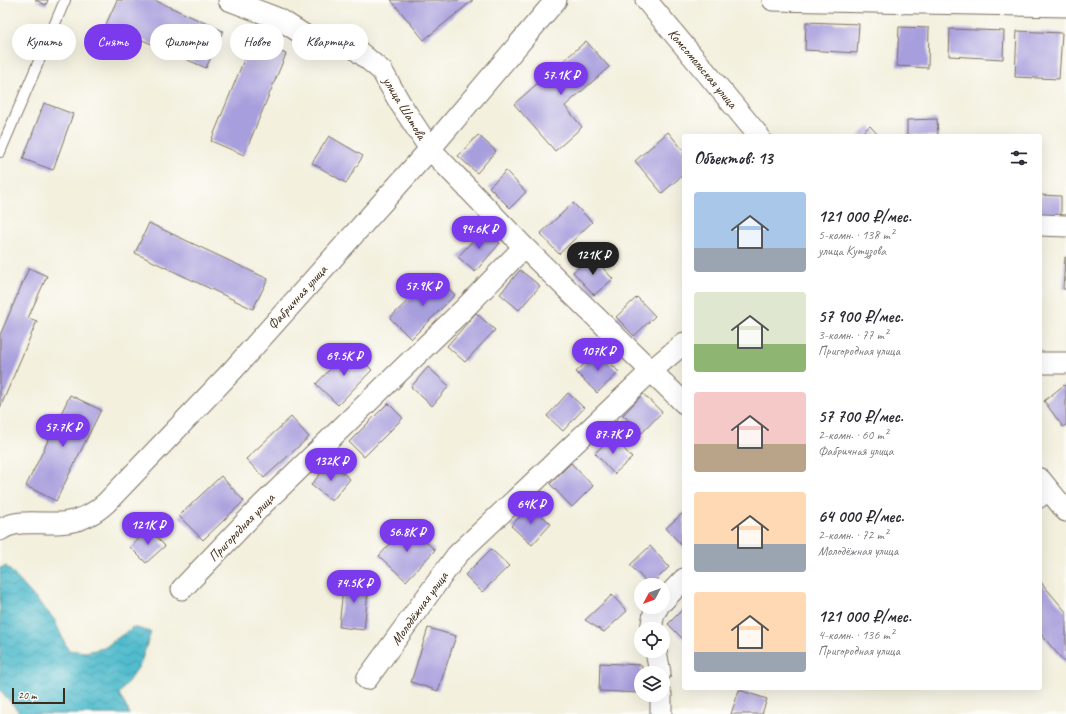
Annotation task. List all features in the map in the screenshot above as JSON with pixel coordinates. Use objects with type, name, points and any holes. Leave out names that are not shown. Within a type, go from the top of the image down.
[{"type":"street","name":"улица Шатова","points":[[229,0],[279,19],[309,38],[352,46],[382,71],[400,103],[430,149],[524,247],[682,402]]},
{"type":"street","name":"Фабричная улица","points":[[0,530],[5,526],[15,523],[68,522],[84,518],[95,513],[106,503],[233,370],[430,149],[556,0]]},
{"type":"street","name":"Комсомольская улица","points":[[646,0],[757,134]]},
{"type":"street","points":[[773,0],[1066,6]]},
{"type":"street","points":[[1042,225],[1066,226]]},
{"type":"street","name":"Пригородная улица","points":[[182,589],[262,505],[464,309],[524,247]]},
{"type":"street","name":"Молодёжная улица","points":[[367,679],[458,555],[651,371],[682,345]]},
{"type":"street","points":[[1042,363],[1066,363]]},
{"type":"street","points":[[1044,492],[1066,511]]},
{"type":"street","points":[[670,594],[682,581]]},
{"type":"street","points":[[661,702],[661,714]]},
{"type":"lane","points":[[0,152],[65,0]]},
{"type":"water","points":[[6,566],[54,619],[68,650],[86,652],[104,648],[133,627],[151,632],[140,665],[119,694],[130,714],[21,714],[0,690],[0,568]]},
{"type":"building","points":[[35,0],[48,0],[46,5]]},
{"type":"building","points":[[117,0],[154,0],[207,24],[150,24],[150,43],[142,40],[142,24],[106,24]]},
{"type":"building","points":[[391,0],[473,0],[424,40]]},
{"type":"building","points":[[806,22],[859,24],[857,53],[805,50]]},
{"type":"building","points":[[899,27],[929,28],[928,68],[897,66]]},
{"type":"building","points":[[950,29],[1004,31],[1003,59],[949,56]]},
{"type":"building","points":[[1017,31],[1062,33],[1059,79],[1015,77]]},
{"type":"building","points":[[586,41],[609,67],[565,106],[582,127],[555,151],[514,104]]},
{"type":"building","points":[[188,60],[210,60],[206,68]]},
{"type":"building","points":[[244,60],[284,60],[244,155],[211,141]]},
{"type":"building","points":[[44,103],[73,114],[53,170],[23,159]]},
{"type":"building","points":[[937,119],[938,134],[907,134],[907,120]]},
{"type":"building","points":[[870,126],[877,134],[860,134]]},
{"type":"building","points":[[668,132],[682,149],[682,176],[662,193],[635,161]]},
{"type":"building","points":[[478,135],[496,151],[477,173],[458,156]]},
{"type":"building","points":[[329,136],[363,156],[346,183],[312,163]]},
{"type":"building","points":[[506,171],[526,192],[510,208],[489,187]]},
{"type":"building","points":[[1042,195],[1061,196],[1061,219],[1042,218]]},
{"type":"building","points":[[573,203],[592,222],[559,254],[540,234]]},
{"type":"building","points":[[149,223],[268,279],[253,309],[135,253]]},
{"type":"building","points":[[483,229],[500,243],[475,272],[458,257]]},
{"type":"building","points":[[592,256],[613,279],[594,295],[573,272]]},
{"type":"building","points":[[1065,257],[1066,289],[1063,289]]},
{"type":"building","points":[[29,268],[47,276],[28,318],[37,321],[0,408],[0,335]]},
{"type":"building","points":[[520,270],[540,286],[519,310],[500,294]]},
{"type":"building","points":[[435,274],[455,295],[411,339],[390,318]]},
{"type":"building","points":[[637,297],[655,316],[634,336],[616,317]]},
{"type":"building","points":[[476,313],[495,330],[465,362],[447,346]]},
{"type":"building","points":[[350,348],[372,370],[338,405],[316,384]]},
{"type":"building","points":[[598,351],[619,372],[597,393],[576,372]]},
{"type":"building","points":[[428,367],[449,386],[432,406],[411,387]]},
{"type":"building","points":[[1064,385],[1066,387],[1066,425],[1063,427],[1044,401]]},
{"type":"building","points":[[568,393],[584,408],[563,431],[547,416]]},
{"type":"building","points":[[643,394],[662,412],[642,433],[623,415]]},
{"type":"building","points":[[70,395],[101,410],[56,501],[26,486]]},
{"type":"building","points":[[388,403],[403,418],[364,457],[349,442]]},
{"type":"building","points":[[291,417],[309,437],[264,478],[246,459]]},
{"type":"building","points":[[613,436],[632,458],[614,474],[595,453]]},
{"type":"building","points":[[330,462],[350,479],[332,501],[311,485]]},
{"type":"building","points":[[571,463],[593,486],[572,507],[550,484]]},
{"type":"building","points":[[221,476],[244,501],[203,540],[179,516]]},
{"type":"building","points":[[531,505],[551,524],[532,545],[511,526]]},
{"type":"building","points":[[682,514],[682,546],[666,528]]},
{"type":"building","points":[[407,525],[435,550],[406,581],[379,556]]},
{"type":"building","points":[[149,529],[165,546],[146,563],[130,547]]},
{"type":"building","points":[[650,546],[669,567],[658,578],[642,578],[630,565]]},
{"type":"building","points":[[491,549],[509,566],[482,592],[465,575]]},
{"type":"building","points":[[344,579],[369,582],[364,630],[339,627]]},
{"type":"building","points":[[1042,583],[1066,612],[1066,664],[1042,635]]},
{"type":"building","points":[[612,595],[627,611],[604,632],[585,620]]},
{"type":"building","points":[[682,610],[682,638],[670,626],[670,622]]},
{"type":"building","points":[[428,628],[456,636],[438,691],[411,682]]},
{"type":"building","points":[[600,663],[642,665],[634,666],[634,693],[599,691]]},
{"type":"building","points":[[739,690],[767,699],[762,714],[731,714]]}]
